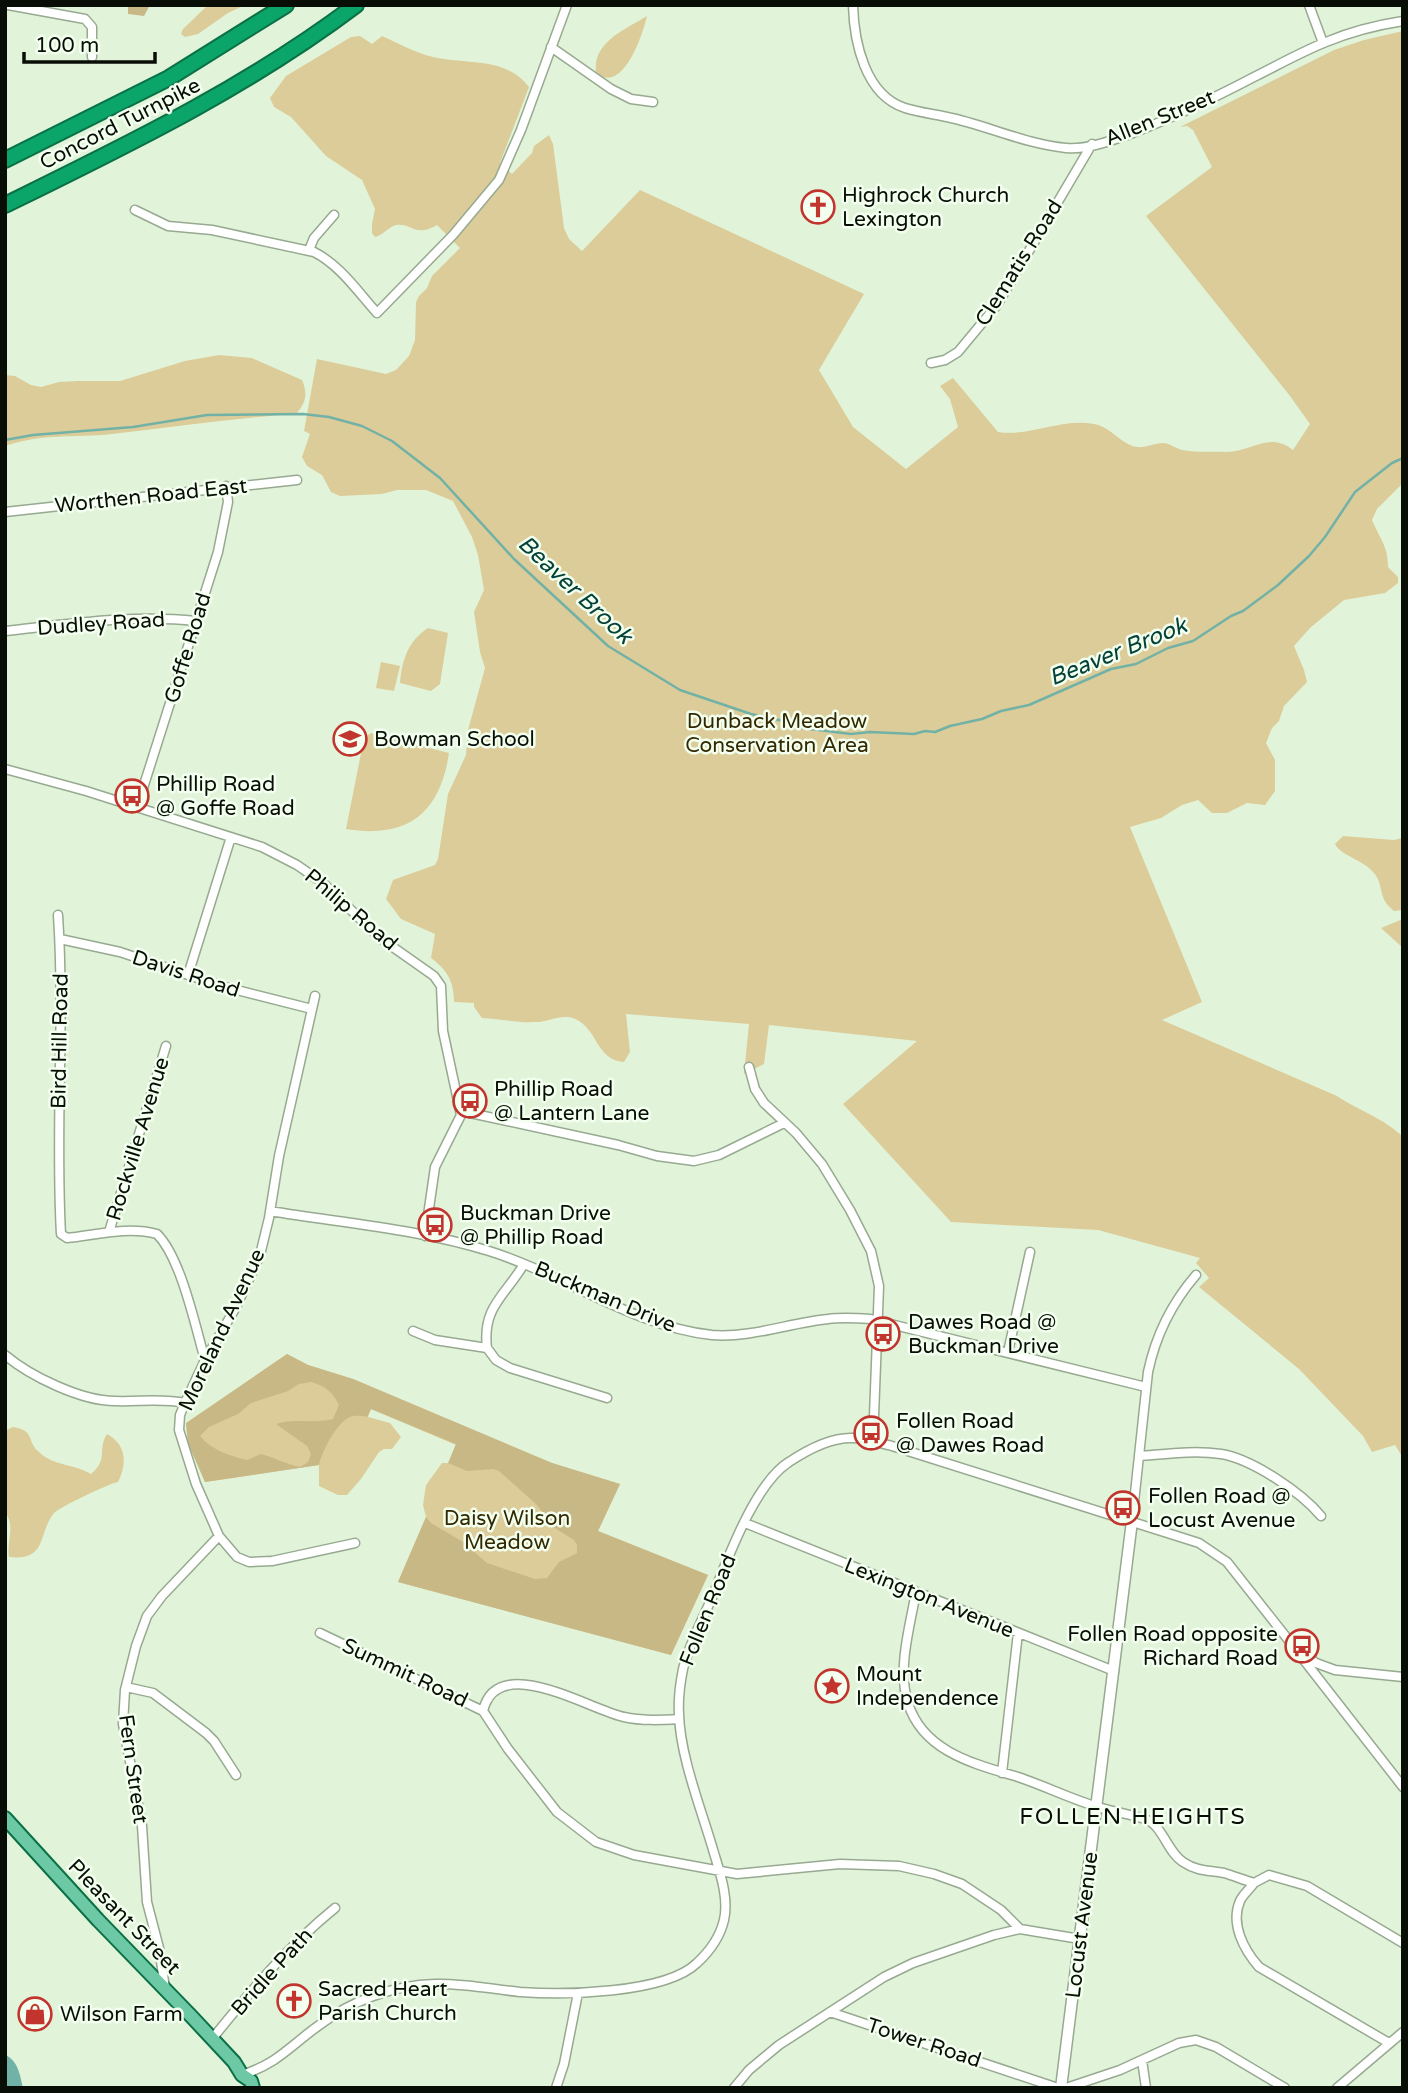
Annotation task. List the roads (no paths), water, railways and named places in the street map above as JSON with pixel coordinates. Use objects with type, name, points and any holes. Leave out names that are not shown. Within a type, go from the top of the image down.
[{"type":"highway","name":"Concord Turnpike","points":[[5,160],[169,78],[286,5]]},
{"type":"highway","name":"Concord Turnpike","points":[[5,205],[139,140],[209,102],[277,61],[356,5]]},
{"type":"main road","name":"Pleasant Street","points":[[5,1818],[212,2039],[242,2081],[251,2081],[253,2088]]},
{"type":"street","points":[[8,5],[43,8],[88,20],[92,27],[92,57]]},
{"type":"street","points":[[135,210],[168,226],[237,235],[309,250],[325,258],[377,313],[453,235],[499,180],[521,130],[567,5]]},
{"type":"street","name":"Allen Street","points":[[853,5],[859,52],[874,84],[889,100],[904,108],[966,121],[1042,144],[1068,148],[1111,141],[1217,96],[1323,43],[1357,31],[1403,21]]},
{"type":"street","points":[[1309,5],[1323,43]]},
{"type":"street","points":[[551,47],[611,89],[631,99],[653,102]]},
{"type":"street","name":"Clematis Road","points":[[931,363],[945,360],[958,352],[997,305],[1091,144]]},
{"type":"street","points":[[309,250],[314,238],[334,215]]},
{"type":"street","name":"Worthen Road East","points":[[5,512],[297,480]]},
{"type":"street","name":"Goffe Road","points":[[137,807],[225,523],[228,502],[226,486]]},
{"type":"street","name":"Dudley Road","points":[[5,631],[130,618],[196,621]]},
{"type":"street","name":"Philip Road","points":[[5,769],[262,847],[297,864],[323,883],[380,939],[434,976],[441,985],[443,1031],[461,1111]]},
{"type":"street","points":[[188,975],[231,837]]},
{"type":"street","name":"Bird Hill Road","points":[[58,915],[62,995],[58,1166],[61,1234],[67,1238],[109,1232]]},
{"type":"street","name":"Davis Road","points":[[60,939],[120,952],[220,986],[312,1009]]},
{"type":"street","name":"Moreland Avenue","points":[[219,1536],[180,1440],[180,1415],[205,1360],[236,1307],[260,1255],[315,996]]},
{"type":"street","name":"Rockville Avenue","points":[[109,1232],[166,1046]]},
{"type":"street","points":[[750,1067],[755,1088],[764,1103],[796,1133],[822,1164],[871,1251],[880,1286],[873,1442]]},
{"type":"street","points":[[425,1236],[435,1167],[455,1131],[461,1111],[657,1156],[694,1161],[719,1155],[783,1123]]},
{"type":"street","name":"Buckman Drive","points":[[270,1211],[425,1236],[488,1251],[649,1319],[683,1330],[725,1335],[767,1331],[825,1319],[878,1321],[1146,1387]]},
{"type":"street","points":[[109,1232],[146,1231],[156,1234],[164,1241],[190,1307],[205,1360]]},
{"type":"street","points":[[1008,1352],[1030,1252]]},
{"type":"street","points":[[524,1264],[492,1310],[485,1331],[487,1348],[496,1360],[510,1368],[607,1398]]},
{"type":"street","name":"Locust Avenue","points":[[1062,2088],[1146,1387],[1152,1352],[1164,1320],[1177,1297],[1196,1275]]},
{"type":"street","points":[[413,1331],[435,1340],[487,1348]]},
{"type":"street","points":[[5,1355],[50,1382],[98,1399],[171,1400],[185,1403]]},
{"type":"street","name":"Follen Road","points":[[242,2081],[273,2062],[316,2027],[354,2003],[406,1987],[466,1985],[520,1992],[578,1993],[635,1987],[670,1979],[695,1966],[714,1944],[724,1918],[724,1886],[683,1747],[679,1720],[679,1688],[684,1666],[745,1523],[764,1488],[787,1463],[825,1443],[851,1438],[949,1462],[1199,1543],[1227,1562],[1294,1647],[1316,1663],[1335,1670],[1403,1677]]},
{"type":"street","points":[[1139,1456],[1195,1453],[1222,1454],[1239,1459],[1311,1503],[1321,1516]]},
{"type":"street","name":"Lexington Avenue","points":[[745,1523],[1114,1671]]},
{"type":"street","points":[[219,1536],[237,1557],[249,1562],[355,1543]]},
{"type":"street","name":"Fern Street","points":[[166,1990],[147,1902],[142,1826],[123,1724],[126,1687],[135,1646],[147,1616],[162,1596],[219,1536]]},
{"type":"street","points":[[916,1592],[904,1678],[907,1700],[914,1720],[928,1736],[950,1753],[982,1768],[1097,1807],[1149,1820],[1181,1862],[1206,1873],[1222,1873],[1254,1883]]},
{"type":"street","name":"Summit Road","points":[[320,1633],[483,1710],[536,1787],[557,1812],[596,1842],[634,1855],[737,1874],[840,1864],[898,1866],[962,1884],[1000,1910],[1020,1929]]},
{"type":"street","points":[[1002,1773],[1018,1633]]},
{"type":"street","points":[[1294,1647],[1373,1752],[1403,1787]]},
{"type":"street","points":[[483,1710],[490,1694],[500,1688],[530,1685],[550,1689],[624,1717],[679,1720]]},
{"type":"street","points":[[126,1687],[153,1693],[206,1733],[236,1775]]},
{"type":"street","points":[[1389,2043],[1259,1967],[1248,1955],[1236,1917],[1240,1899],[1254,1883],[1269,1875],[1307,1886],[1403,1943]]},
{"type":"street","name":"Bridle Path","points":[[212,2039],[251,1990],[292,1946],[335,1908]]},
{"type":"street","points":[[734,2088],[749,2070],[779,2045],[884,1977],[913,1963],[994,1935],[1020,1929],[1080,1939]]},
{"type":"street","points":[[556,2088],[564,2064],[578,1993]]},
{"type":"street","name":"Tower Road","points":[[830,2012],[1062,2088]]},
{"type":"street","points":[[1337,2088],[1403,2032]]},
{"type":"street","points":[[1062,2088],[1142,2060],[1179,2043],[1196,2040],[1216,2047],[1284,2088]]},
{"type":"street","points":[[1142,2060],[1146,2088]]},
{"type":"water","points":[[5,2055],[16,2064],[23,2088],[5,2088]]},
{"type":"waterway","name":"Beaver Brook","points":[[5,440],[33,435],[133,427],[207,415],[303,414],[329,417],[362,426],[392,441],[440,478],[514,559],[608,646],[680,690],[751,714],[788,722],[794,727],[851,734],[935,732],[1029,705],[1111,669],[1136,664],[1168,648],[1193,641],[1243,611],[1278,585],[1325,537],[1355,492],[1392,463],[1403,458]]},
{"type":"place","name":"Highrock Church Lexington","points":[[818,207]]},
{"type":"place","name":"Bowman School","points":[[350,739]]},
{"type":"place","name":"Phillip Road @ Goffe Road","points":[[132,796]]},
{"type":"place","name":"Phillip Road @ Lantern Lane","points":[[470,1101]]},
{"type":"place","name":"Buckman Drive @ Phillip Road","points":[[435,1225]]},
{"type":"place","name":"Dawes Road @ Buckman Drive","points":[[883,1334]]},
{"type":"place","name":"Follen Road @ Dawes Road","points":[[871,1433]]},
{"type":"place","name":"Follen Road @ Locust Avenue","points":[[1123,1508]]},
{"type":"place","name":"Follen Road opposite Richard Road","points":[[1302,1646]]},
{"type":"place","name":"Mount Independence","points":[[832,1686]]},
{"type":"place","name":"Sacred Heart Parish Church","points":[[294,2001]]},
{"type":"place","name":"Wilson Farm","points":[[35,2014]]},
{"type":"district","name":"FOLLEN HEIGHTS","points":[[1133,1817]]},
{"type":"park label","name":"Dunback Meadow Conservation Area","points":[[777,733]]},
{"type":"park label","name":"Daisy Wilson Meadow","points":[[507,1530]]}]
